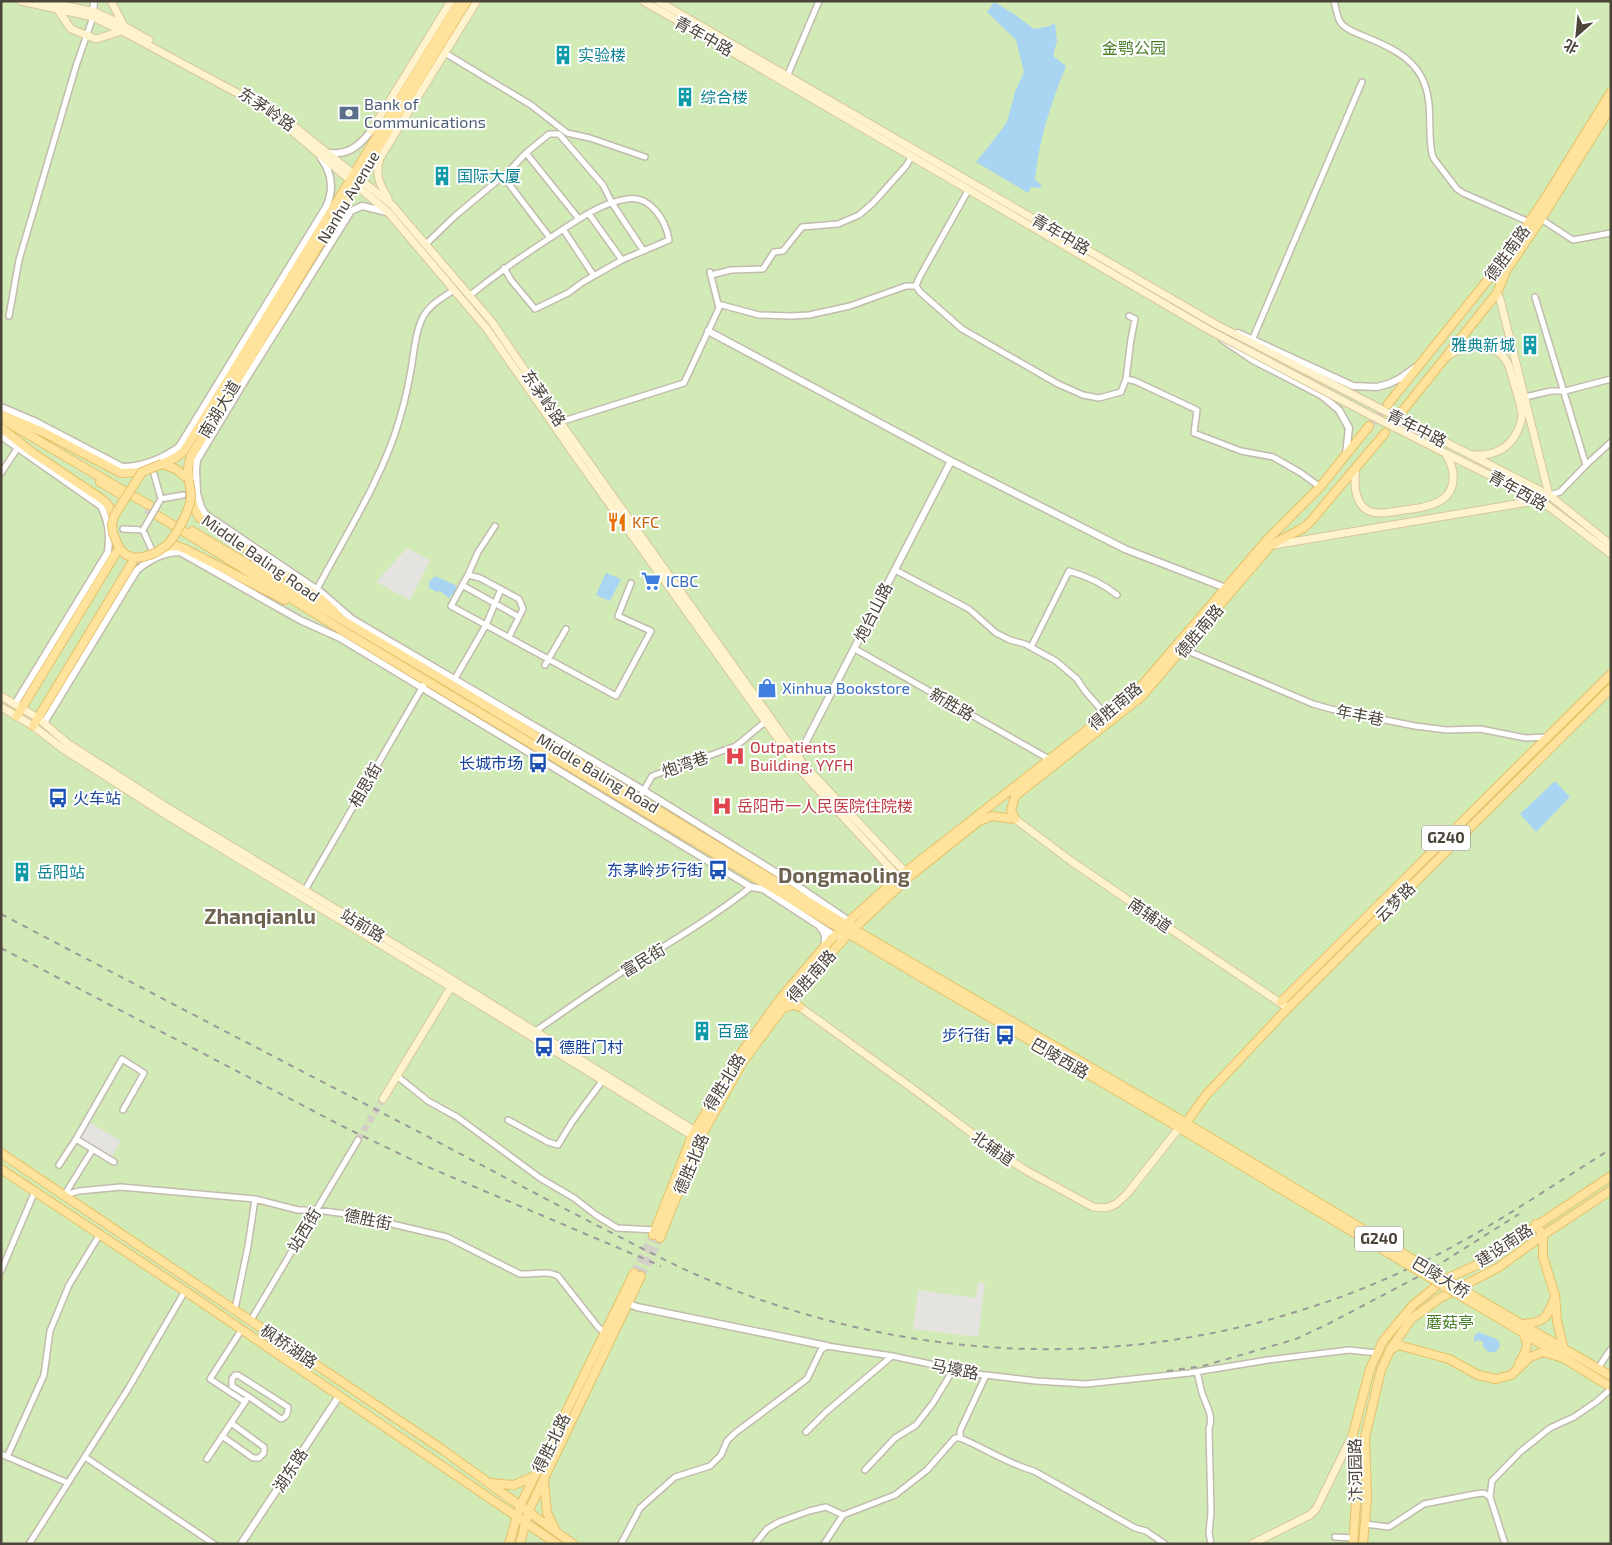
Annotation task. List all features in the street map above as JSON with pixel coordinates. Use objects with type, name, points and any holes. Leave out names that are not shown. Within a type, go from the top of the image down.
[{"type":"main road","points":[[21,1],[58,10],[94,15]]},
{"type":"main road","points":[[44,1],[56,2],[94,15]]},
{"type":"main road","points":[[58,10],[71,29],[96,39],[123,29],[111,1]]},
{"type":"main road","points":[[371,131],[451,1]]},
{"type":"main road","name":"Nanhu Avenue","points":[[257,339],[460,1]]},
{"type":"main road","name":"Nanhu Avenue","points":[[354,180],[467,1]]},
{"type":"main road","points":[[392,205],[379,181],[376,169],[380,158],[476,1]]},
{"type":"main road","name":"青年中路","points":[[643,1],[786,78],[1217,325],[1470,455]]},
{"type":"main road","name":"青年中路","points":[[658,1],[912,156],[1209,330],[1445,452]]},
{"type":"main road","name":"东茅岭路","points":[[94,15],[254,98],[276,112],[329,154],[388,212],[487,329],[765,722],[797,760],[804,765],[904,877]]},
{"type":"main road","name":"东茅岭路","points":[[123,29],[252,101],[274,116],[354,180],[392,205],[492,322],[797,760]]},
{"type":"main road","name":"德胜南路","points":[[1388,404],[1499,266],[1611,92]]},
{"type":"main road","name":"德胜南路","points":[[1400,414],[1497,292],[1506,271],[1611,107]]},
{"type":"main road","points":[[1497,292],[1525,397],[1548,495]]},
{"type":"main road","points":[[1,417],[43,432],[121,473],[142,472],[175,458],[184,451],[257,339]]},
{"type":"main road","name":"南湖大道","points":[[189,480],[188,468],[191,456],[257,339]]},
{"type":"main road","points":[[1442,361],[1464,347],[1478,345],[1494,349],[1506,359],[1509,366],[1522,417],[1520,428],[1508,446],[1499,451],[1489,455],[1470,455]]},
{"type":"main road","points":[[1,417],[123,493],[1,424]]},
{"type":"main road","name":"得胜南路","points":[[843,928],[1049,759],[1137,690],[1266,541],[1320,487],[1369,426]]},
{"type":"main road","points":[[1,428],[103,500],[114,516]]},
{"type":"main road","name":"德胜南路","points":[[1015,819],[1011,812],[1015,796],[1142,696],[1271,546],[1310,522],[1384,433]]},
{"type":"main road","points":[[1356,467],[1354,490],[1360,503],[1365,508],[1374,513],[1409,509],[1436,503],[1449,493],[1454,480],[1452,467],[1445,452]]},
{"type":"main road","name":"青年西路","points":[[1445,452],[1540,500],[1611,554]]},
{"type":"main road","name":"青年西路","points":[[1470,455],[1548,495],[1610,543]]},
{"type":"main road","points":[[162,464],[176,469],[189,480]]},
{"type":"main road","points":[[142,472],[114,516],[112,524],[119,548],[126,555],[135,558],[148,556],[165,547],[187,512],[187,496]]},
{"type":"main road","name":"Middle Baling Road","points":[[189,480],[187,496],[200,518],[320,598],[349,624]]},
{"type":"main road","points":[[132,498],[147,507]]},
{"type":"main road","points":[[1271,546],[1540,500]]},
{"type":"main road","points":[[159,514],[174,523]]},
{"type":"main road","name":"Middle Baling Road","points":[[184,529],[453,682],[843,928],[521,738],[424,684],[184,529]]},
{"type":"main road","name":"Middle Baling Road","points":[[165,547],[176,546],[185,548],[344,632]]},
{"type":"main road","points":[[17,716],[18,706],[119,548]]},
{"type":"main road","points":[[32,726],[41,720],[135,558]]},
{"type":"main road","name":"G240","points":[[1281,1002],[1611,674]]},
{"type":"main road","name":"云梦路","points":[[1179,1128],[1186,1123],[1206,1095],[1288,1008],[1611,688]]},
{"type":"main road","name":"站前路","points":[[1,696],[41,720],[67,743],[174,811],[534,1032],[697,1136]]},
{"type":"main road","name":"站前路","points":[[1,707],[32,726],[63,750],[171,818],[697,1136]]},
{"type":"main road","name":"得胜南路","points":[[770,1012],[783,1008],[797,990],[904,877],[979,821],[992,816],[1015,819]]},
{"type":"main road","name":"南辅道","points":[[1015,819],[1071,861],[1288,1008]]},
{"type":"main road","name":"巴陵西路","points":[[843,928],[1186,1123],[1281,1185]]},
{"type":"main road","name":"得胜北路","points":[[697,1136],[737,1059],[770,1012],[824,947],[843,928]]},
{"type":"main road","name":"巴陵西路","points":[[851,932],[1179,1128],[1281,1185]]},
{"type":"main road","points":[[799,977],[797,1002],[800,1007]]},
{"type":"main road","points":[[383,1099],[451,986]]},
{"type":"main road","points":[[783,1008],[794,1005],[800,1007]]},
{"type":"main road","name":"北辅道","points":[[800,1007],[994,1150],[1027,1171],[1093,1207],[1106,1208],[1116,1204],[1128,1194],[1179,1128]]},
{"type":"main road","name":"德胜北路","points":[[656,1234],[697,1136],[742,1063],[783,1008]]},
{"type":"main road","name":"枫桥湖路","points":[[1,1153],[235,1309],[488,1482],[573,1544]]},
{"type":"main road","name":"枫桥湖路","points":[[1,1169],[185,1290],[557,1544]]},
{"type":"main road","name":"建设南路","points":[[1383,1341],[1413,1305],[1444,1280],[1481,1263],[1536,1224],[1611,1176]]},
{"type":"main road","name":"巴陵大桥","points":[[1281,1185],[1473,1300],[1549,1341],[1563,1354]]},
{"type":"main road","name":"建设南路","points":[[1390,1350],[1412,1319],[1440,1298],[1499,1267],[1611,1190]]},
{"type":"main road","points":[[1390,1350],[1398,1345],[1449,1358],[1478,1375],[1496,1378],[1511,1375],[1530,1357],[1543,1352],[1563,1354],[1557,1321],[1555,1295],[1543,1257],[1543,1235],[1536,1224]]},
{"type":"main road","name":"得胜北路","points":[[517,1516],[534,1476],[605,1333],[638,1274],[628,1303]]},
{"type":"main road","points":[[1511,1375],[1527,1347],[1527,1340],[1522,1327],[1544,1320],[1555,1295]]},
{"type":"main road","points":[[520,1544],[528,1512],[628,1303]]},
{"type":"main road","name":"巴陵大桥","points":[[1522,1327],[1538,1343],[1563,1354]]},
{"type":"main road","name":"汴河园路","points":[[1353,1541],[1356,1503],[1353,1434],[1370,1369],[1383,1341]]},
{"type":"main road","name":"汴河园路","points":[[1363,1544],[1367,1498],[1365,1437],[1381,1370],[1390,1350]]},
{"type":"main road","name":"G240","points":[[1563,1354],[1598,1368],[1611,1376]]},
{"type":"main road","name":"G240","points":[[1563,1354],[1611,1388]]},
{"type":"main road","points":[[1252,1544],[1310,1515],[1316,1509],[1353,1434]]},
{"type":"main road","points":[[488,1482],[496,1485],[514,1485],[534,1476]]},
{"type":"main road","points":[[544,1479],[547,1513],[556,1531]]},
{"type":"main road","points":[[509,1544],[517,1516]]},
{"type":"street","points":[[9,316],[19,260],[76,66],[94,15],[94,1]]},
{"type":"street","points":[[786,78],[819,1]]},
{"type":"street","points":[[1334,1],[1340,22],[1345,28],[1400,54],[1409,61],[1422,77],[1428,95],[1432,154],[1458,189],[1463,193],[1529,222]]},
{"type":"street","points":[[445,54],[531,105],[567,133],[590,138],[645,157]]},
{"type":"street","points":[[1253,338],[1362,82]]},
{"type":"street","points":[[329,154],[340,154],[356,148],[371,131]]},
{"type":"street","points":[[425,245],[455,216],[503,176],[526,153],[550,134],[559,134],[603,185],[612,203],[643,250]]},
{"type":"street","points":[[1,408],[34,421],[122,467],[134,467],[150,463],[165,457],[179,447],[331,197],[331,181],[325,164],[317,152]]},
{"type":"street","points":[[526,153],[579,219]]},
{"type":"street","points":[[560,422],[684,383],[719,308],[710,273],[763,269],[774,252],[783,251],[802,227],[838,224],[860,215],[882,194],[912,156]]},
{"type":"street","points":[[503,176],[550,238]]},
{"type":"street","points":[[916,286],[933,251],[969,190]]},
{"type":"street","points":[[470,296],[504,268],[563,229],[612,203],[629,198],[643,201],[658,212],[667,228],[669,240],[622,260],[568,293],[535,309],[511,280],[504,268]]},
{"type":"street","points":[[388,212],[362,206],[351,211],[242,384],[197,460],[197,493],[200,507],[205,514],[317,589],[352,619],[453,682],[643,790],[793,883],[843,928],[851,932]]},
{"type":"street","points":[[590,214],[622,260]]},
{"type":"street","points":[[1541,219],[1574,240],[1611,233]]},
{"type":"street","points":[[563,229],[594,276]]},
{"type":"street","points":[[718,304],[759,315],[809,315],[850,306],[906,286],[916,286],[962,329],[1069,389],[1083,395],[1099,398],[1121,392],[1126,379],[1135,319],[1129,316]]},
{"type":"street","points":[[317,589],[380,471],[392,442],[400,419],[419,325],[430,306],[454,290]]},
{"type":"street","points":[[1535,297],[1586,465]]},
{"type":"street","points":[[1217,325],[1253,338],[1353,386],[1368,387],[1388,384],[1399,379],[1423,362]]},
{"type":"street","points":[[1209,330],[1253,360],[1321,395],[1339,410],[1349,428],[1346,454]]},
{"type":"street","points":[[708,331],[951,461],[1125,549],[1226,588]]},
{"type":"street","points":[[1126,379],[1135,381],[1197,410],[1194,433],[1241,451],[1273,457],[1301,472],[1320,487]]},
{"type":"street","points":[[1525,397],[1551,391],[1565,391],[1611,379]]},
{"type":"street","points":[[1,436],[101,506],[107,518],[110,540],[108,552],[18,706]]},
{"type":"street","points":[[1548,495],[1560,492],[1611,442]]},
{"type":"street","points":[[1,473],[17,449]]},
{"type":"street","name":"炮台山路","points":[[797,760],[951,461]]},
{"type":"street","points":[[142,530],[161,499],[154,474]]},
{"type":"street","points":[[161,499],[187,496]]},
{"type":"street","points":[[496,526],[478,552],[451,606],[616,696],[651,630],[618,616],[631,583]]},
{"type":"street","points":[[122,529],[142,530]]},
{"type":"street","points":[[142,530],[151,548]]},
{"type":"street","points":[[41,720],[137,570],[145,563],[167,553],[185,554],[300,620],[340,638],[424,684],[530,752],[751,886],[763,889],[816,923],[825,933],[824,947]]},
{"type":"street","points":[[895,570],[969,609],[996,633],[1031,647],[1056,661],[1077,679],[1085,692],[1106,715]]},
{"type":"street","points":[[1031,647],[1069,571],[1081,574],[1109,588],[1117,595]]},
{"type":"street","points":[[468,575],[480,578],[519,600],[523,609],[509,637]]},
{"type":"street","points":[[462,585],[519,617]]},
{"type":"street","points":[[453,682],[486,625],[501,589]]},
{"type":"street","points":[[545,665],[566,629]]},
{"type":"street","name":"新胜路","points":[[855,649],[1049,759]]},
{"type":"street","name":"年丰巷","points":[[1183,649],[1331,710],[1439,729],[1480,729],[1526,738],[1547,737]]},
{"type":"street","name":"相思街","points":[[305,890],[424,684]]},
{"type":"street","name":"炮湾巷","points":[[639,799],[652,776],[736,746],[765,722]]},
{"type":"street","points":[[521,738],[530,752]]},
{"type":"street","points":[[564,764],[568,775]]},
{"type":"street","name":"富民街","points":[[534,1032],[625,970],[686,933],[726,906],[751,886]]},
{"type":"street","points":[[816,923],[843,928]]},
{"type":"street","points":[[59,1165],[122,1058],[144,1073],[123,1110]]},
{"type":"street","points":[[397,1076],[428,1101],[457,1117],[540,1178],[574,1198],[617,1228],[656,1234]]},
{"type":"street","points":[[508,1120],[548,1142],[558,1145],[572,1122],[603,1080]]},
{"type":"street","points":[[76,1139],[114,1162]]},
{"type":"street","name":"站西街","points":[[251,1320],[358,1140]]},
{"type":"street","points":[[65,1195],[93,1149]]},
{"type":"street","name":"德胜街","points":[[65,1195],[79,1190],[122,1187],[256,1199],[298,1210],[316,1210],[354,1215],[446,1237],[520,1274],[528,1275],[551,1272],[558,1276],[605,1333]]},
{"type":"street","points":[[1,1271],[35,1191]]},
{"type":"street","points":[[235,1309],[256,1199]]},
{"type":"street","points":[[8,1457],[44,1375],[50,1331],[69,1285],[100,1234]]},
{"type":"street","points":[[29,1544],[128,1389],[185,1290]]},
{"type":"street","points":[[628,1303],[637,1307],[827,1346]]},
{"type":"street","points":[[242,1329],[210,1379],[281,1419],[288,1413],[288,1407],[238,1375],[235,1375],[232,1379],[232,1386],[246,1399]]},
{"type":"street","points":[[621,1544],[640,1508],[675,1476],[710,1466],[721,1455],[727,1441],[735,1433],[807,1380],[821,1350],[827,1346]]},
{"type":"street","name":"马壕路","points":[[827,1346],[892,1356],[953,1370],[986,1375],[1036,1382],[1086,1384],[1197,1372],[1268,1360],[1349,1350],[1377,1353]]},
{"type":"street","points":[[1598,1368],[1611,1349]]},
{"type":"street","points":[[806,1432],[826,1412],[892,1356]]},
{"type":"street","points":[[865,1470],[895,1438],[916,1425],[934,1403],[953,1370]]},
{"type":"street","points":[[1197,1372],[1211,1421],[1208,1429],[1211,1544]]},
{"type":"street","points":[[960,1438],[960,1431],[986,1375]]},
{"type":"street","points":[[1505,1544],[1490,1496],[1492,1481],[1515,1457],[1550,1428],[1574,1417],[1596,1402],[1611,1388]]},
{"type":"street","name":"湖东路","points":[[241,1544],[338,1396]]},
{"type":"street","points":[[207,1459],[246,1399]]},
{"type":"street","points":[[222,1436],[253,1458],[259,1458],[264,1453],[264,1447],[231,1423]]},
{"type":"street","points":[[824,1544],[843,1515],[894,1495],[927,1470],[956,1438],[960,1438],[1021,1467],[1034,1471],[1135,1528],[1146,1531],[1165,1544]]},
{"type":"street","points":[[1,1454],[68,1483]]},
{"type":"street","points":[[85,1457],[214,1544]]},
{"type":"street","points":[[1365,1524],[1389,1527],[1424,1504],[1475,1494],[1484,1493],[1490,1496]]},
{"type":"street","points":[[755,1544],[767,1528],[809,1511],[826,1507],[843,1515]]},
{"type":"street","points":[[1335,1537],[1353,1541]]},
{"type":"green space","points":[[1,1],[1611,1],[1611,1544],[1,1544]]},
{"type":"shaded area","points":[[407,548],[430,560],[410,600],[376,582]]},
{"type":"shaded area","points":[[89,1122],[121,1141],[110,1159],[78,1140]]},
{"type":"shaded area","points":[[978,1283],[985,1283],[978,1337],[913,1329],[918,1290],[976,1298]]},
{"type":"water","points":[[994,2],[1034,29],[1050,26],[1055,23],[1057,41],[1053,56],[1066,66],[1039,150],[1035,179],[1042,186],[1040,188],[1031,187],[1028,193],[976,162],[1007,122],[1015,92],[1024,72],[1016,40],[987,12]]},
{"type":"water","points":[[606,573],[621,579],[610,601],[596,595]]},
{"type":"water","points":[[435,576],[457,586],[455,592],[449,598],[440,591],[437,592],[429,588],[429,582]]},
{"type":"water","points":[[1555,781],[1570,797],[1536,832],[1520,814]]},
{"type":"water","points":[[1479,1332],[1499,1341],[1500,1346],[1496,1352],[1488,1352],[1483,1346],[1483,1342],[1479,1340],[1474,1342],[1474,1336]]},
{"type":"tunnel","points":[[1369,426],[1387,405]]},
{"type":"tunnel","points":[[146,509],[158,516]]},
{"type":"tunnel","points":[[176,521],[186,527]]},
{"type":"tunnel","points":[[358,1140],[383,1099]]},
{"type":"tunnel","points":[[634,1273],[653,1235]]},
{"type":"tunnel","points":[[641,1276],[660,1238]]},
{"type":"railway","points":[[1,914],[685,1270],[771,1303],[846,1325],[922,1340],[999,1348],[1077,1349],[1155,1342],[1232,1329],[1308,1308],[1375,1283],[1465,1240],[1611,1149]]},
{"type":"railway","points":[[1,948],[346,1128],[421,1164],[661,1266]]},
{"type":"railway","points":[[1167,1371],[1203,1366],[1296,1339],[1427,1272],[1519,1214]]},
{"type":"place","name":"实验楼","points":[[563,55]]},
{"type":"place","name":"综合楼","points":[[685,97]]},
{"type":"place","name":"Bank of Communications","points":[[349,113]]},
{"type":"place","name":"国际大厦","points":[[442,176]]},
{"type":"place","name":"雅典新城","points":[[1530,345]]},
{"type":"place","name":"KFC","points":[[617,522]]},
{"type":"place","name":"ICBC","points":[[651,581]]},
{"type":"place","name":"Xinhua Bookstore","points":[[767,688]]},
{"type":"place","name":"Outpatients Building, YYFH","points":[[735,756]]},
{"type":"place","name":"长城市场","points":[[538,763]]},
{"type":"place","name":"火车站","points":[[58,798]]},
{"type":"place","name":"岳阳市一人民医院住院楼","points":[[722,806]]},
{"type":"place","name":"东茅岭步行街","points":[[718,870]]},
{"type":"place","name":"岳阳站","points":[[22,872]]},
{"type":"place","name":"百盛","points":[[702,1031]]},
{"type":"place","name":"步行街","points":[[1005,1035]]},
{"type":"place","name":"德胜门村","points":[[544,1047]]},
{"type":"district","name":"Dongmaoling","points":[[844,876]]},
{"type":"district","name":"Zhanqianlu","points":[[260,917]]},
{"type":"park label","name":"金鹗公园","points":[[1134,48]]},
{"type":"park label","name":"蘑菇亭","points":[[1450,1322]]}]
